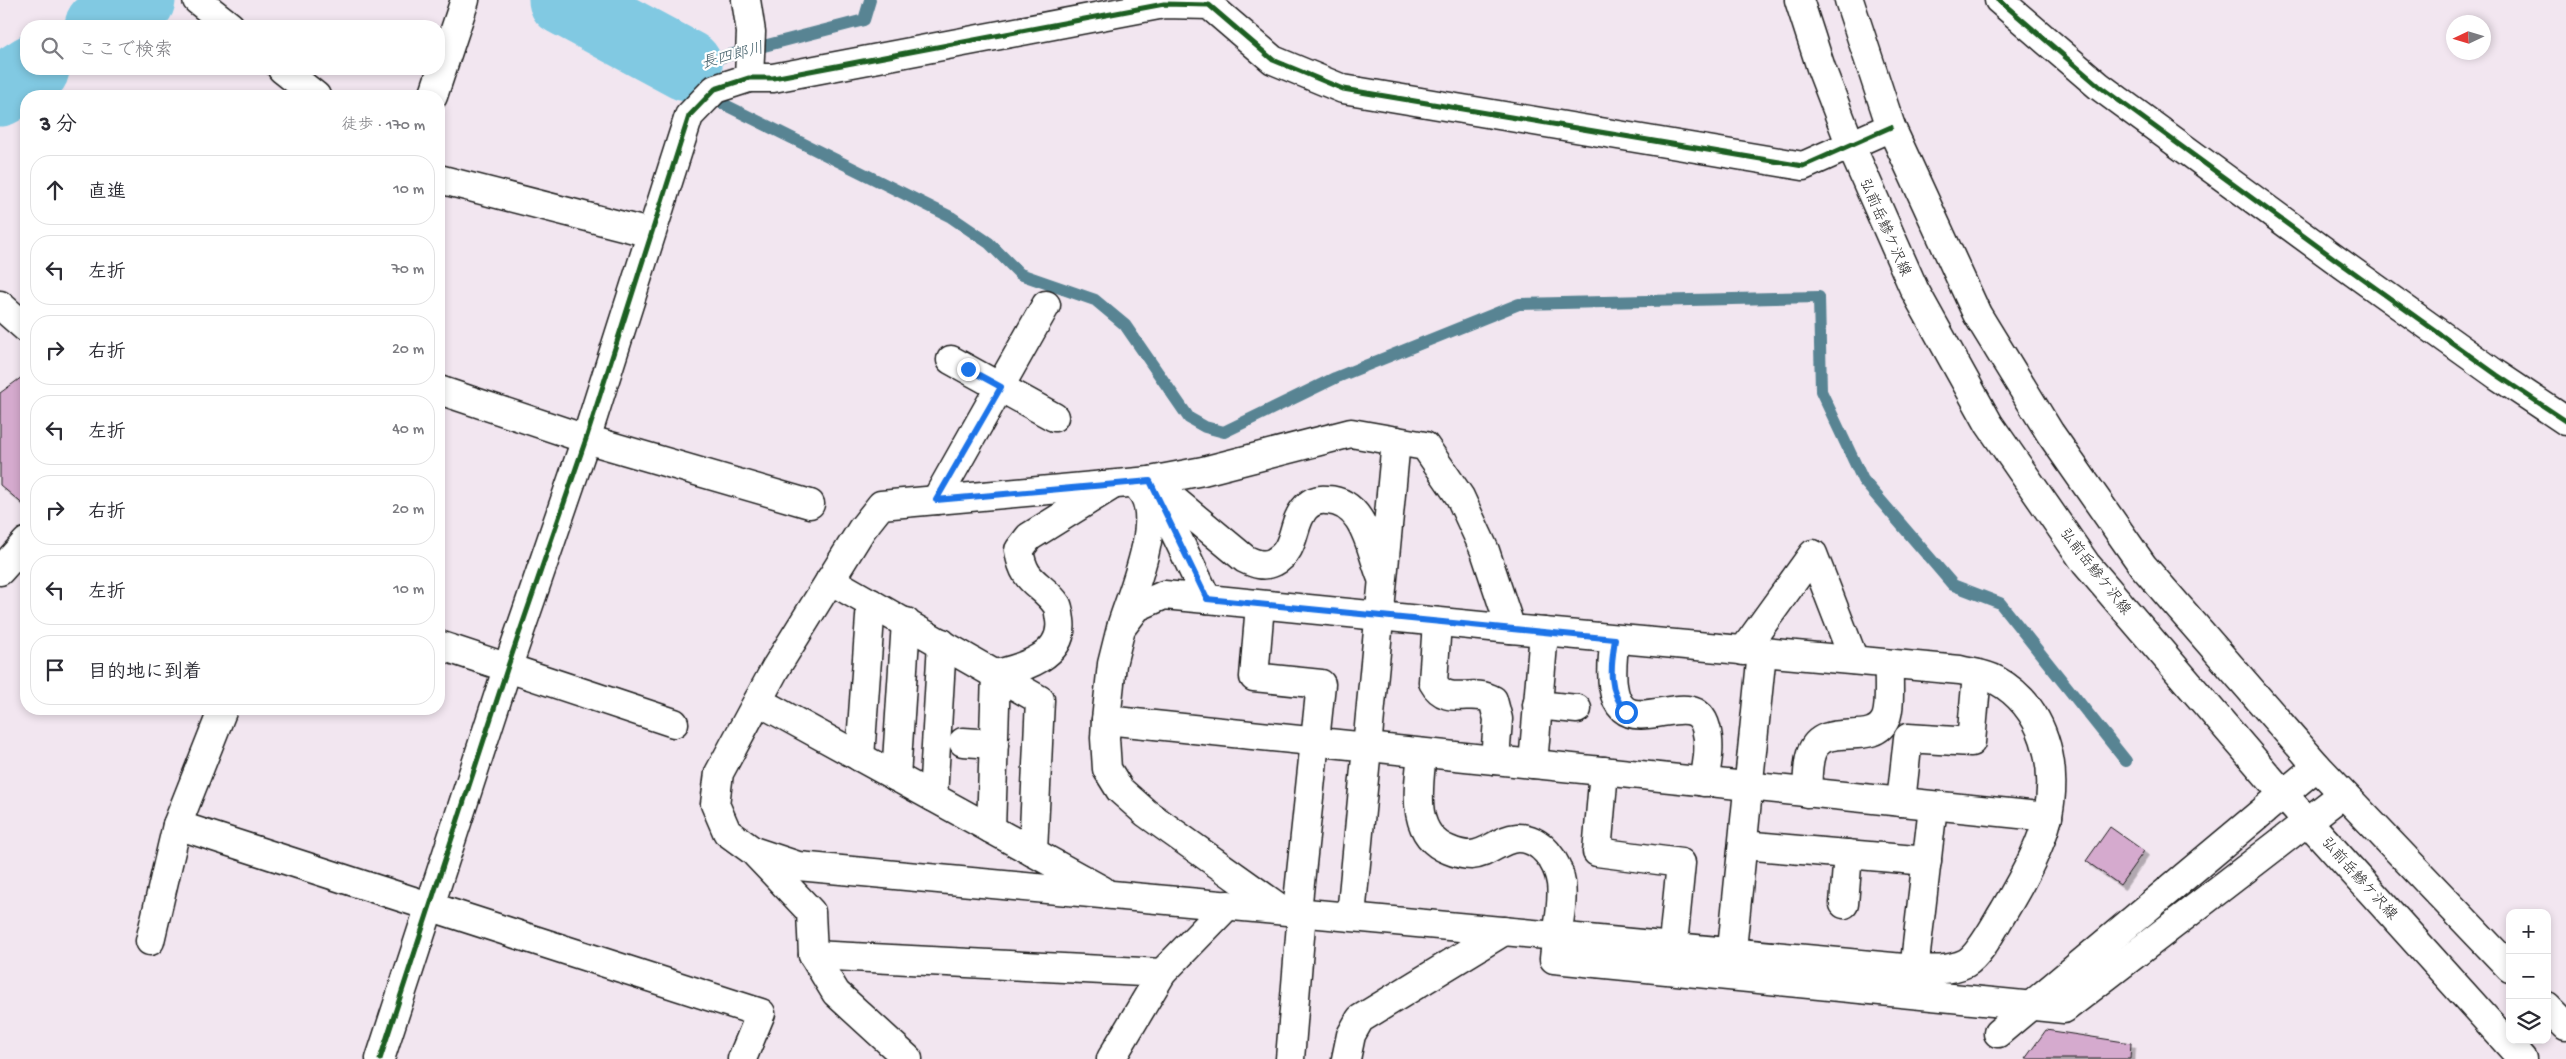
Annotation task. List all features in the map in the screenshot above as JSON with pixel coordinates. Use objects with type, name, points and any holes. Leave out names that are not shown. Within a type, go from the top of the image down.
[{"type":"street","points":[[197,0],[222,20]]},
{"type":"street","points":[[445,60],[465,0]]},
{"type":"street","points":[[746,0],[751,32],[749,70]]},
{"type":"street","name":"弘前岳鰺ケ沢線","points":[[1799,0],[1821,68],[1851,146],[1914,289],[1989,424],[2086,564],[2284,795],[2522,1059]]},
{"type":"street","points":[[1849,0],[1891,127],[1977,314],[2050,433],[2143,566],[2317,766],[2506,964]]},
{"type":"street","points":[[1999,0],[2107,92],[2352,270],[2566,421]]},
{"type":"street","points":[[380,1059],[508,666],[586,440],[650,233],[689,116],[715,89],[749,70],[772,78],[1164,4],[1209,5],[1273,60],[1343,89],[1803,166],[1891,127]]},
{"type":"street","points":[[290,75],[308,90]]},
{"type":"street","points":[[435,90],[440,75]]},
{"type":"street","points":[[445,181],[650,233]]},
{"type":"street","points":[[0,305],[20,323]]},
{"type":"street","points":[[936,500],[1046,305]]},
{"type":"street","points":[[951,360],[1054,417]]},
{"type":"street","points":[[445,392],[586,440],[810,504]]},
{"type":"street","points":[[908,1059],[836,993],[813,955],[811,912],[753,851],[728,832],[715,804],[719,773],[758,701],[862,529],[881,505],[1133,482],[1203,471],[1351,433],[1425,446],[1460,498],[1485,552],[1511,629]]},
{"type":"street","points":[[1350,916],[1368,747],[1396,441]]},
{"type":"street","points":[[1133,482],[1245,559],[1263,565],[1272,563],[1288,551],[1300,517],[1306,507],[1314,501],[1338,500],[1347,505],[1361,522],[1383,581]]},
{"type":"street","points":[[1133,482],[1207,599]]},
{"type":"street","points":[[1133,482],[1144,493],[1149,524],[1148,538],[1112,664],[1105,738],[1108,769],[1120,790],[1146,813],[1294,911]]},
{"type":"street","points":[[996,674],[1021,668],[1039,660],[1054,646],[1061,627],[1058,607],[1032,582],[1022,568],[1019,550],[1029,537],[1133,482]]},
{"type":"street","points":[[0,571],[20,549]]},
{"type":"street","points":[[1731,964],[1749,786],[1752,651],[1813,554],[1854,660]]},
{"type":"street","points":[[830,580],[1040,700],[1034,852]]},
{"type":"street","points":[[1121,628],[1137,607],[1164,595],[1380,618],[1854,660],[1977,674],[1996,680],[2021,700],[2040,724],[2049,755],[2052,785],[2048,817],[2022,881],[1983,944],[1968,962],[1912,982]]},
{"type":"street","points":[[860,757],[871,602]]},
{"type":"street","points":[[1260,605],[1254,677],[1321,684],[1294,911],[1290,1059]]},
{"type":"street","points":[[896,777],[906,622]]},
{"type":"street","points":[[1437,622],[1433,682],[1441,692],[1448,695],[1484,694],[1493,700],[1498,719],[1495,760]]},
{"type":"street","points":[[1533,764],[1544,632]]},
{"type":"street","points":[[1615,639],[1611,675],[1617,701],[1626,712],[1637,716],[1675,708],[1688,709],[1699,716],[1706,727],[1708,743],[1704,782]]},
{"type":"street","points":[[933,797],[942,643]]},
{"type":"street","points":[[445,647],[508,666],[674,723]]},
{"type":"street","points":[[1807,792],[1811,753],[1816,745],[1826,737],[1837,734],[1869,733],[1879,728],[1886,719],[1889,664]]},
{"type":"street","points":[[991,829],[996,674]]},
{"type":"street","points":[[1901,802],[1908,738],[1971,742],[1977,674]]},
{"type":"street","points":[[758,701],[1113,896]]},
{"type":"street","points":[[1537,706],[1577,709]]},
{"type":"street","points":[[150,941],[177,825],[221,715]]},
{"type":"street","points":[[1106,720],[2048,817]]},
{"type":"street","points":[[963,742],[994,744]]},
{"type":"street","points":[[1422,753],[1419,813],[1428,834],[1441,847],[1459,854],[1473,855],[1501,842],[1517,838],[1534,841],[1550,855],[1561,883],[1556,935]]},
{"type":"street","points":[[1998,1032],[2317,766]]},
{"type":"street","points":[[1604,771],[1598,852],[1681,863],[1671,958]]},
{"type":"street","points":[[753,851],[798,866],[1556,935],[1671,958],[1912,982],[2030,1006],[2064,1009],[2343,794]]},
{"type":"street","points":[[1912,982],[1933,806]]},
{"type":"street","points":[[177,825],[761,1013],[742,1059]]},
{"type":"street","points":[[1743,845],[1927,861]]},
{"type":"street","points":[[1844,904],[1848,854]]},
{"type":"street","points":[[1111,1059],[1162,973],[1228,906]]},
{"type":"street","points":[[1346,1059],[1351,1035],[1360,1019],[1504,931]]},
{"type":"street","points":[[813,955],[1162,973]]},
{"type":"street","points":[[2551,1011],[2566,1026]]},
{"type":"building","points":[[20,378],[20,502],[0,485],[0,393]]},
{"type":"building","points":[[2110,827],[2144,851],[2120,885],[2086,861]]},
{"type":"building","points":[[2046,1030],[2131,1043],[2130,1059],[2025,1059]]},
{"type":"waterway","name":"長四郎川","points":[[109,20],[140,0]]},
{"type":"waterway","name":"長四郎川","points":[[564,0],[687,66]]},
{"type":"waterway","points":[[870,0],[864,20],[687,66],[681,83],[951,217],[989,243],[1020,274],[1095,300],[1125,325],[1189,418],[1205,427],[1224,432],[1335,378],[1519,304],[1819,297],[1821,391],[1863,480],[1953,585],[2000,603],[2126,761]]},
{"type":"waterway","name":"長四郎川","points":[[0,91],[25,75]]},
{"type":"cycle path","points":[[1999,0],[2099,86],[2335,259],[2497,375],[2566,421]]},
{"type":"cycle path","points":[[380,1059],[508,666],[586,439],[689,116],[715,89],[749,78],[773,78],[1164,4],[1209,5],[1273,60],[1343,89],[1803,166],[1891,127]]},
{"type":"route","points":[[968,369],[1001,387],[936,500],[1133,481],[1150,481],[1207,599],[1380,618],[1615,639],[1612,658],[1612,686],[1617,701],[1626,712]]}]
